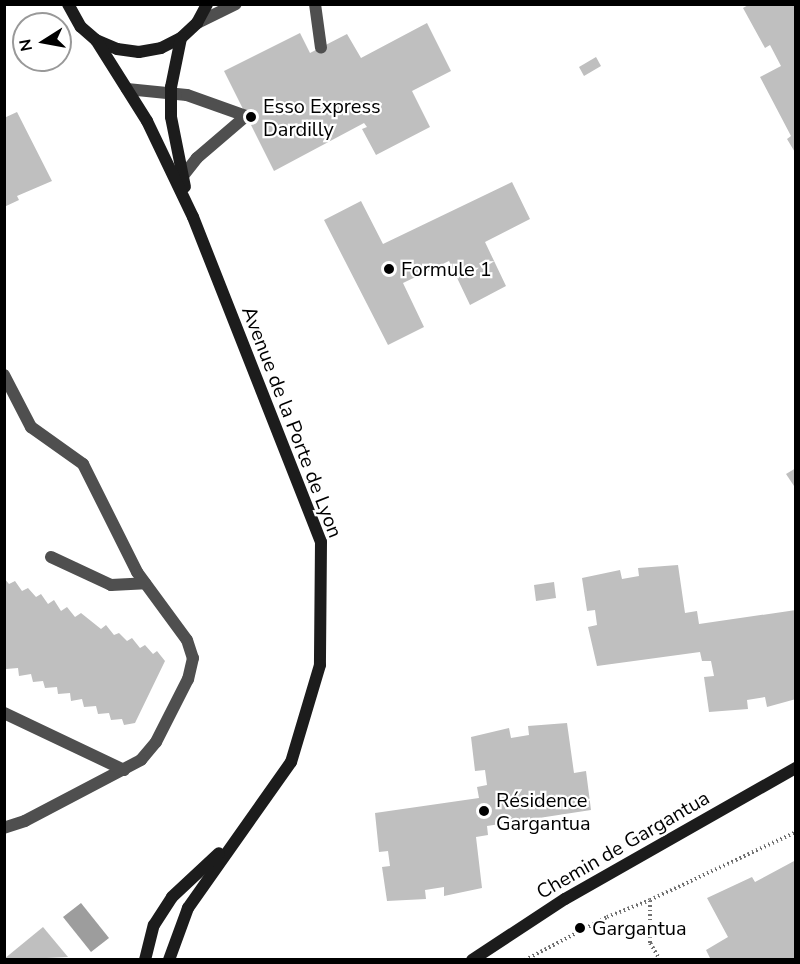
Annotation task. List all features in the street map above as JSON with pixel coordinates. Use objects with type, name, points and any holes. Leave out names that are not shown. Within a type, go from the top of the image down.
[{"type":"street","name":"Avenue de la Porte de Lyon","points":[[68,4],[81,27],[96,40],[127,89],[193,217],[321,542],[320,665],[291,762],[188,908],[169,960]]},
{"type":"street","points":[[96,40],[117,49],[139,52],[161,48],[181,38],[196,23],[207,4]]},
{"type":"street","points":[[196,23],[236,4]]},
{"type":"street","points":[[315,4],[321,48]]},
{"type":"street","name":"Avenue de la Porte de Lyon","points":[[181,38],[171,93],[182,177],[193,217]]},
{"type":"street","points":[[127,89],[171,93],[246,116],[198,158],[182,177]]},
{"type":"street","points":[[4,375],[31,427],[84,464],[145,583],[187,640],[192,666],[156,742],[141,760],[4,828]]},
{"type":"street","points":[[51,557],[111,585],[145,583]]},
{"type":"street","points":[[4,713],[124,770]]},
{"type":"street","name":"Chemin de Gargantua","points":[[472,960],[566,899],[795,768]]},
{"type":"street","name":"Avenue de la Porte de Lyon","points":[[145,960],[154,925],[172,897],[234,841]]},
{"type":"path","points":[[525,960],[607,917],[650,900],[795,832]]},
{"type":"path","points":[[650,900],[650,944],[660,960]]},
{"type":"shaded area","points":[[81,903],[109,938],[91,952],[63,917]]},
{"type":"building","points":[[750,4],[796,4],[796,154],[787,139],[791,136],[760,77],[781,66],[770,45],[765,48],[743,8]]},
{"type":"building","points":[[427,23],[451,71],[412,91],[430,127],[376,155],[362,129],[367,127],[364,123],[274,171],[224,71],[300,33],[310,53],[347,34],[361,58]]},
{"type":"building","points":[[596,57],[601,66],[584,76],[579,67]]},
{"type":"building","points":[[17,112],[52,181],[17,196],[19,200],[4,207],[4,118]]},
{"type":"building","points":[[512,182],[530,219],[485,242],[506,286],[470,305],[449,261],[403,283],[424,327],[388,345],[324,220],[361,201],[383,244]]},
{"type":"building","points":[[796,468],[796,489],[786,474]]},
{"type":"building","points":[[678,565],[685,613],[697,611],[699,624],[796,610],[796,699],[767,707],[765,697],[747,700],[748,709],[709,712],[704,677],[714,676],[711,661],[702,661],[700,652],[597,666],[588,627],[597,625],[595,610],[587,611],[582,578],[620,570],[622,579],[639,576],[638,568]]},
{"type":"building","points":[[4,578],[9,584],[15,581],[22,591],[28,588],[36,597],[41,594],[48,604],[54,600],[61,611],[67,607],[75,617],[81,613],[101,629],[106,625],[114,635],[119,633],[127,641],[132,638],[140,648],[145,645],[153,654],[157,651],[165,661],[135,723],[124,725],[122,719],[111,720],[109,713],[98,714],[96,706],[84,707],[82,699],[71,701],[70,693],[58,694],[57,687],[45,688],[43,681],[33,682],[31,674],[19,676],[18,668],[6,669]]},
{"type":"building","points":[[554,582],[556,598],[536,601],[534,585]]},
{"type":"building","name":"Résidence Gargantua","points":[[567,723],[574,773],[586,771],[591,810],[487,826],[488,835],[476,837],[482,888],[444,896],[444,887],[425,890],[426,899],[387,901],[382,867],[390,866],[388,851],[379,852],[375,813],[479,798],[477,787],[487,785],[485,770],[475,771],[471,737],[509,728],[511,738],[529,735],[528,726]]},
{"type":"building","points":[[796,860],[796,960],[711,960],[706,950],[728,937],[707,898],[752,877],[755,882]]},
{"type":"building","points":[[43,927],[68,957],[4,960],[4,959]]},
{"type":"place","name":"Esso Express Dardilly","points":[[251,117]]},
{"type":"place","name":"Formule 1","points":[[389,269]]},
{"type":"place","name":"Résidence Gargantua","points":[[484,811]]},
{"type":"place","name":"Gargantua","points":[[580,928]]}]
